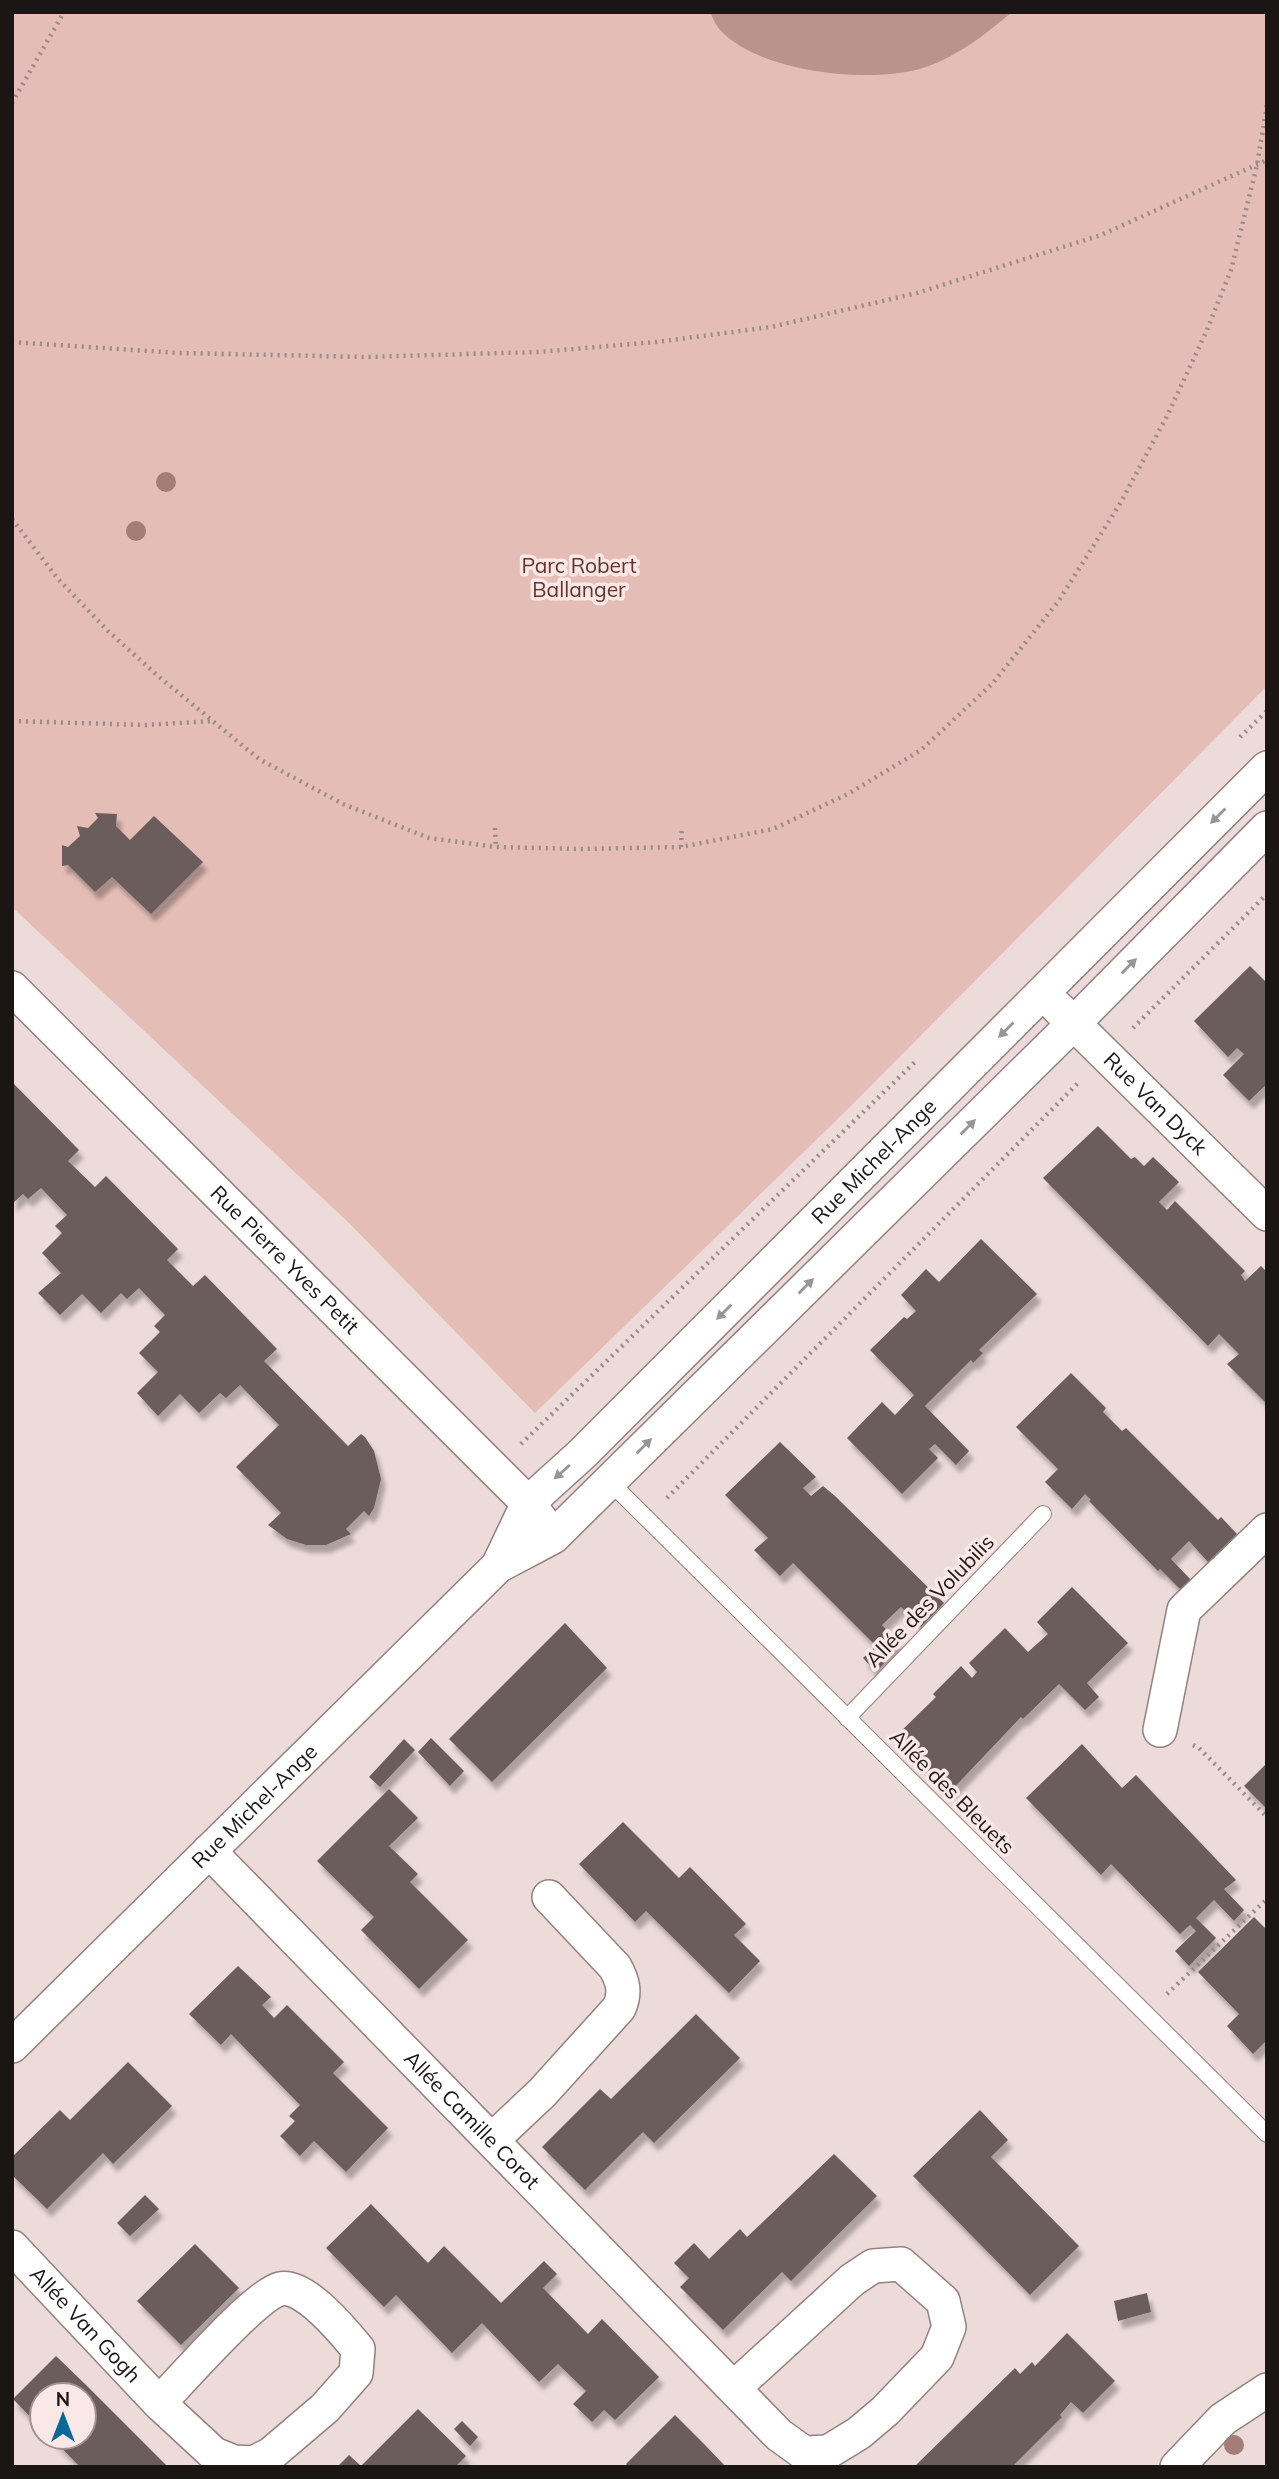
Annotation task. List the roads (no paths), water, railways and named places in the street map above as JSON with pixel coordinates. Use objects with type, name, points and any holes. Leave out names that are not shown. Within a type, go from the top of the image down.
[{"type":"street","name":"Rue Michel-Ange","points":[[498,1566],[528,1503],[582,1454],[1267,768]]},
{"type":"street","name":"Rue Michel-Ange","points":[[12,2046],[498,1566],[553,1537],[1074,1023],[1267,828]]},
{"type":"street","name":"Rue Pierre Yves Petit","points":[[12,988],[495,1469],[528,1503],[553,1537]]},
{"type":"street","name":"Rue Van Dyck","points":[[1042,994],[1267,1214]]},
{"type":"street","points":[[1160,1730],[1184,1610],[1267,1530]]},
{"type":"street","name":"Allée Camille Corot","points":[[209,1851],[779,2435],[804,2453],[828,2452],[859,2432],[885,2411],[937,2357],[949,2327],[943,2301],[901,2264],[873,2266],[852,2280],[734,2387]]},
{"type":"street","points":[[492,2140],[542,2093],[622,2002],[622,1980],[615,1967],[550,1897]]},
{"type":"street","name":"Allée Van Gogh","points":[[12,2247],[159,2403],[214,2454],[234,2462],[253,2463],[271,2454],[325,2408],[356,2373],[358,2349],[343,2330],[314,2304],[294,2290],[280,2289],[258,2301],[159,2403]]},
{"type":"street","points":[[1177,2467],[1223,2419],[1267,2390]]},
{"type":"lane","name":"Allée des Bleuets","points":[[608,1480],[1267,2134]]},
{"type":"lane","name":"Allée des Volubilis","points":[[847,1718],[1043,1514]]},
{"type":"park label","name":"Parc Robert Ballanger","points":[[579,578]]}]
